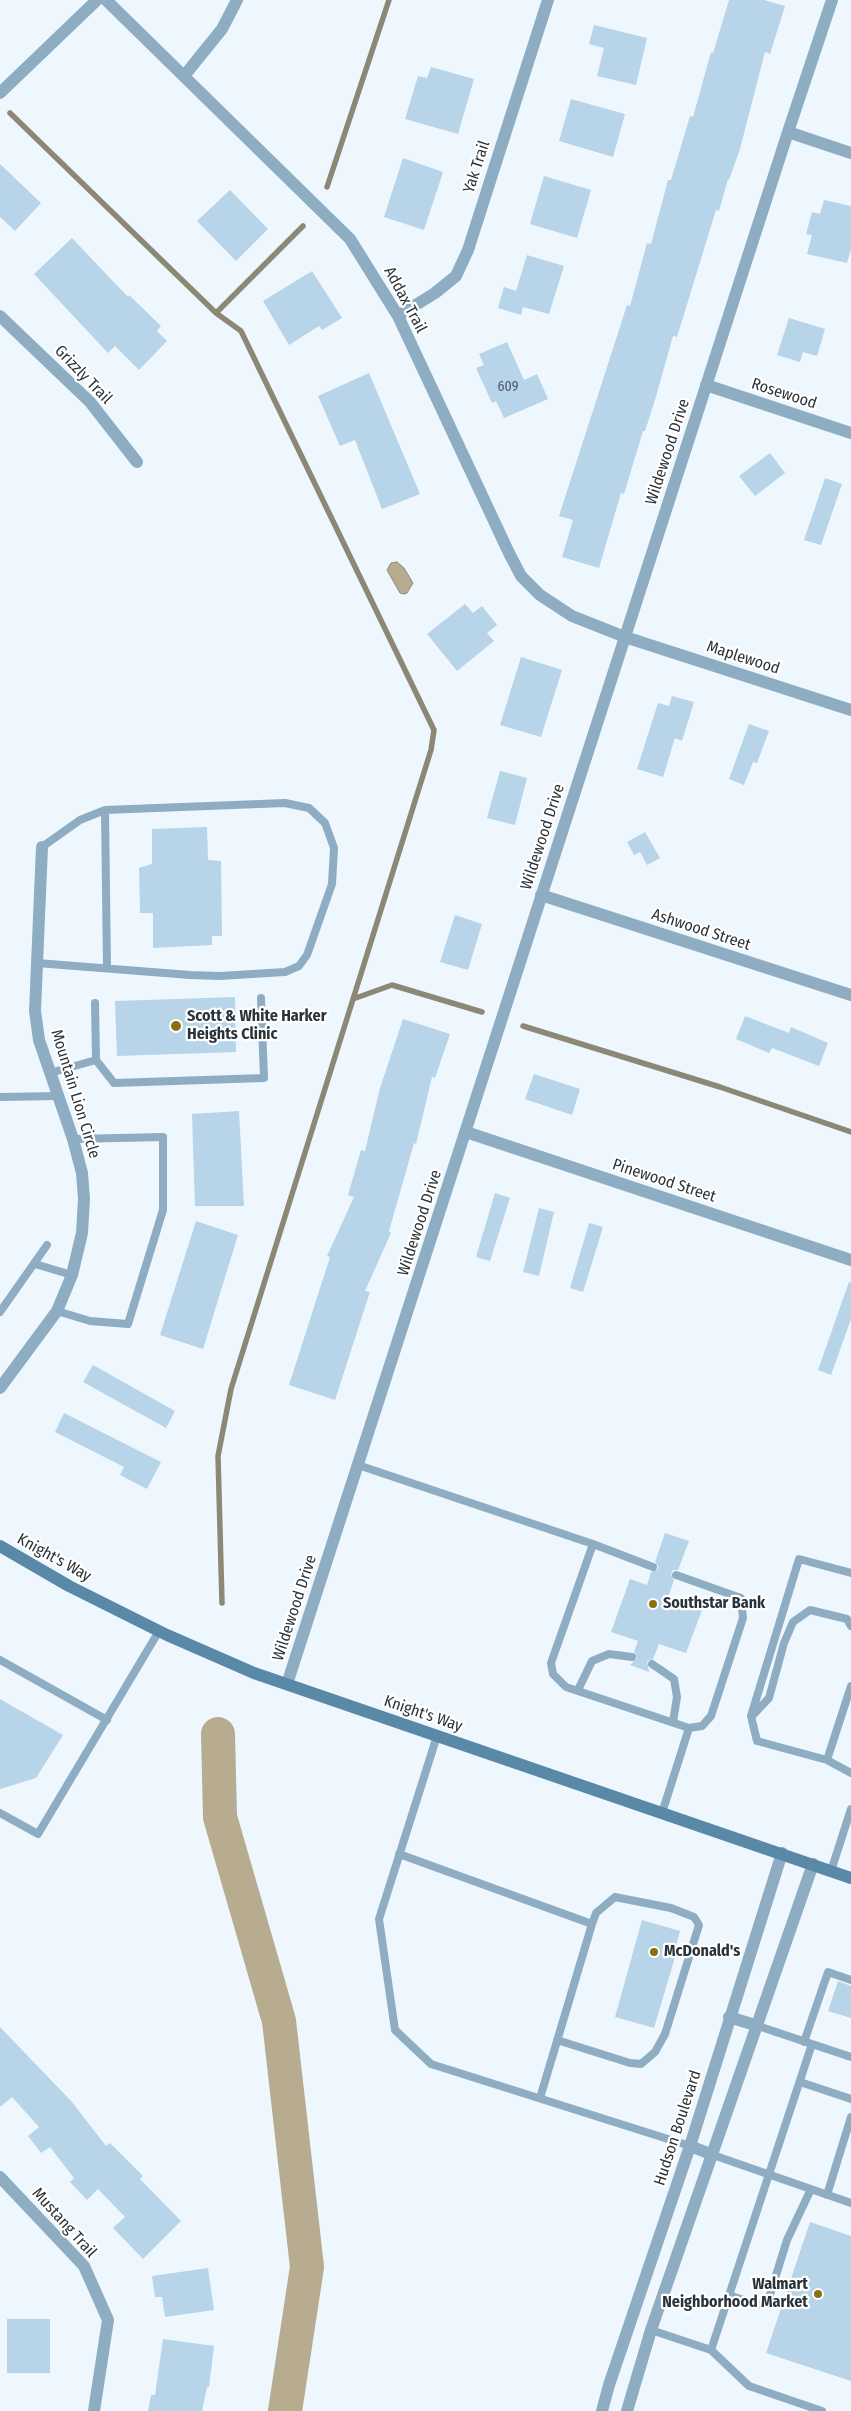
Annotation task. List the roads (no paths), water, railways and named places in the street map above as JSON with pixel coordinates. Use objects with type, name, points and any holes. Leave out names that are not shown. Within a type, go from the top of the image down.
[{"type":"main road","name":"Knight's Way","points":[[0,1546],[69,1586],[191,1647],[287,1684],[851,1878]]},
{"type":"street","points":[[0,93],[97,0]]},
{"type":"street","name":"Addax Trail","points":[[106,0],[350,239],[398,316],[522,576],[554,607],[625,637]]},
{"type":"street","points":[[184,76],[222,29],[237,0]]},
{"type":"street","name":"Yak Trail","points":[[398,316],[435,293],[456,276],[468,250],[548,0]]},
{"type":"street","name":"Wildewood Drive","points":[[287,1684],[832,0]]},
{"type":"street","points":[[788,132],[851,152]]},
{"type":"street","name":"Grizzly Trail","points":[[0,316],[90,402],[137,462]]},
{"type":"street","name":"Rosewood","points":[[706,386],[851,433]]},
{"type":"street","name":"Maplewood","points":[[625,637],[851,710]]},
{"type":"street","name":"Mountain Lion Circle","points":[[1,1385],[58,1311],[72,1275],[82,1233],[84,1199],[82,1173],[73,1139],[39,1040],[35,1011],[42,847]]},
{"type":"street","name":"Ashwood Street","points":[[541,895],[851,995]]},
{"type":"street","name":"Pinewood Street","points":[[466,1132],[851,1260]]},
{"type":"street","name":"Hudson Boulevard","points":[[602,2411],[609,2385],[690,2146],[782,1853]]},
{"type":"street","points":[[627,2411],[651,2330],[813,1864]]},
{"type":"street","points":[[729,2017],[758,2026]]},
{"type":"street","points":[[690,2146],[713,2155]]},
{"type":"street","name":"Mustang Trail","points":[[0,2177],[84,2266],[108,2320],[94,2411]]},
{"type":"street","points":[[631,2323],[651,2330]]},
{"type":"lane","points":[[37,962],[220,976],[285,972],[298,966],[306,955],[332,884],[334,848],[325,823],[309,808],[285,803],[105,810],[80,820],[42,847]]},
{"type":"lane","points":[[105,810],[107,968]]},
{"type":"lane","points":[[95,1003],[96,1060],[114,1083],[264,1078],[261,998]]},
{"type":"lane","points":[[50,1073],[96,1060]]},
{"type":"lane","points":[[0,1097],[58,1096]]},
{"type":"lane","points":[[58,1311],[90,1321],[128,1324],[163,1210],[163,1137],[73,1139]]},
{"type":"lane","points":[[0,1312],[47,1245]]},
{"type":"lane","points":[[35,1264],[72,1275]]},
{"type":"lane","points":[[358,1465],[593,1544],[653,1567]]},
{"type":"lane","points":[[593,1544],[551,1663],[554,1674],[566,1687],[689,1728],[702,1726],[711,1716],[743,1618],[741,1598],[676,1575]]},
{"type":"lane","points":[[851,1573],[798,1559],[751,1716],[757,1740],[827,1760],[851,1773]]},
{"type":"lane","points":[[751,1716],[769,1698],[784,1643],[793,1622],[810,1610],[847,1619],[851,1626]]},
{"type":"lane","points":[[0,1812],[38,1834],[160,1631]]},
{"type":"lane","points":[[578,1690],[592,1662],[609,1654],[632,1657]]},
{"type":"lane","points":[[0,1660],[107,1720]]},
{"type":"lane","points":[[652,1664],[674,1680],[676,1697],[672,1722]]},
{"type":"lane","points":[[827,1760],[851,1686]]},
{"type":"lane","points":[[662,1813],[689,1728]]},
{"type":"lane","points":[[437,1736],[379,1918],[395,2030],[431,2064],[690,2146]]},
{"type":"lane","points":[[831,1871],[851,1810]]},
{"type":"lane","points":[[400,1854],[592,1924]]},
{"type":"lane","points":[[540,2098],[557,2040],[592,1924],[596,1913],[615,1896],[671,1908],[694,1917],[699,1925],[665,2034],[655,2052],[640,2064],[630,2063],[557,2040]]},
{"type":"lane","points":[[804,2042],[828,1972],[851,1980]]},
{"type":"lane","points":[[758,2026],[851,2057]]},
{"type":"lane","points":[[711,2350],[812,2044]]},
{"type":"lane","points":[[800,2082],[851,2100]]},
{"type":"lane","points":[[827,2195],[851,2117]]},
{"type":"lane","points":[[713,2155],[851,2204]]},
{"type":"lane","points":[[729,2295],[755,2304],[763,2305],[768,2301],[787,2240],[810,2189]]},
{"type":"lane","points":[[651,2330],[711,2350],[749,2386],[822,2411]]},
{"type":"waterway","points":[[327,187],[389,0]]},
{"type":"waterway","points":[[10,113],[216,313],[241,331],[434,730],[431,750],[231,1389],[218,1456],[222,1603]]},
{"type":"waterway","points":[[216,313],[303,226]]},
{"type":"waterway","points":[[353,999],[392,985],[482,1012]]},
{"type":"waterway","points":[[523,1026],[720,1087],[851,1132]]},
{"type":"waterway","points":[[218,1734],[220,1817],[279,2021],[307,2267],[285,2411]]},
{"type":"place","name":"Scott & White Harker Heights Clinic","points":[[176,1026]]},
{"type":"place","name":"Southstar Bank","points":[[653,1604]]},
{"type":"place","name":"McDonald's","points":[[654,1952]]},
{"type":"place","name":"Walmart Neighborhood Market","points":[[818,2294]]}]
